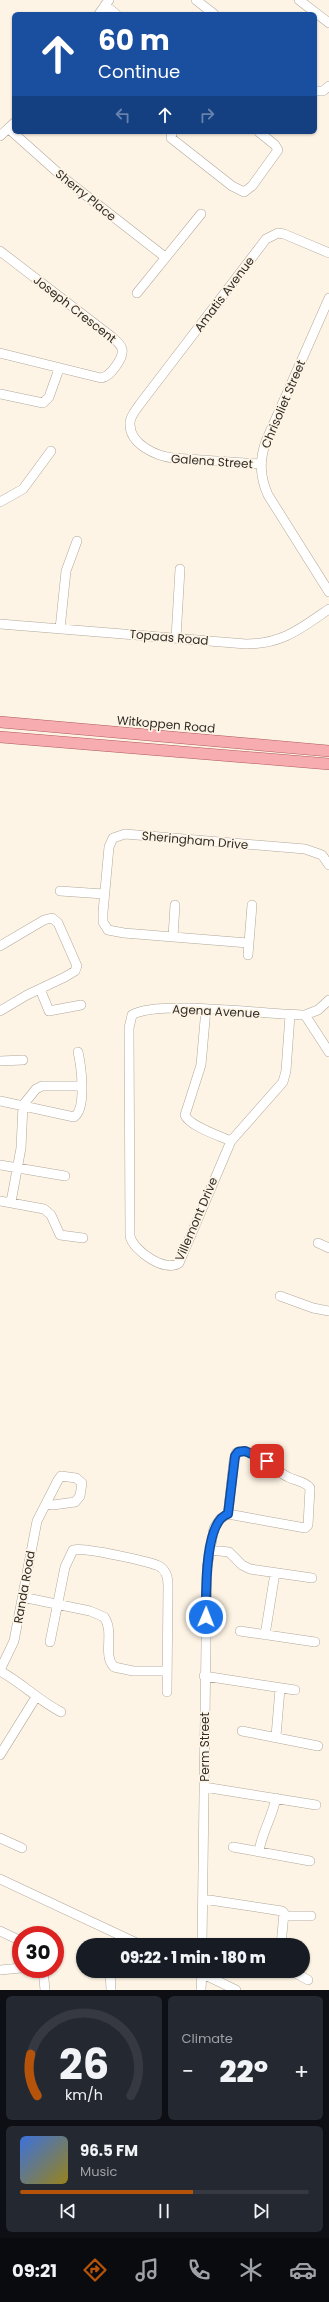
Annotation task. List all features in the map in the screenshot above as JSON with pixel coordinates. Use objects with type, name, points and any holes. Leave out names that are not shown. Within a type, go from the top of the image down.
[{"type":"main road","name":"Witkoppen Road","points":[[0,722],[329,752]]},
{"type":"main road","points":[[0,737],[329,764]]},
{"type":"street","points":[[299,0],[315,12]]},
{"type":"street","points":[[201,2],[212,12]]},
{"type":"street","points":[[100,12],[107,3],[114,12]]},
{"type":"street","points":[[317,14],[329,23]]},
{"type":"street","points":[[317,92],[323,91],[329,86]]},
{"type":"street","points":[[0,136],[12,126]]},
{"type":"street","name":"Sherry Place","points":[[20,134],[65,179],[165,257]]},
{"type":"street","points":[[172,134],[172,138],[232,186],[244,192],[252,186],[278,150],[275,145],[261,134]]},
{"type":"street","points":[[137,293],[165,257],[202,214]]},
{"type":"street","name":"Amatis Avenue","points":[[140,404],[266,239],[278,234],[284,234],[329,253]]},
{"type":"street","name":"Joseph Crescent","points":[[0,251],[112,337],[122,348],[121,358],[104,378],[59,369],[0,353]]},
{"type":"street","name":"Chrisoliet Street","points":[[329,298],[266,442],[260,464],[262,480],[268,496],[329,592]]},
{"type":"street","points":[[0,394],[43,403],[49,397],[59,369]]},
{"type":"street","name":"Galena Street","points":[[140,404],[131,419],[131,432],[140,443],[151,451],[173,458],[260,464]]},
{"type":"street","points":[[0,502],[23,489],[51,451]]},
{"type":"street","points":[[60,628],[66,571],[77,541]]},
{"type":"street","points":[[176,638],[180,569]]},
{"type":"street","name":"Topaas Road","points":[[0,624],[266,644],[292,634],[329,609]]},
{"type":"street","name":"Sheringham Drive","points":[[248,943],[124,933],[108,930],[102,919],[109,848],[114,838],[119,835],[305,849],[322,855],[329,865]]},
{"type":"street","points":[[60,891],[104,894]]},
{"type":"street","points":[[173,937],[175,904]]},
{"type":"street","points":[[248,955],[252,905]]},
{"type":"street","points":[[0,946],[44,920],[50,918],[55,919],[73,953],[77,969],[65,977],[0,1011]]},
{"type":"street","points":[[40,989],[49,1011],[81,1005]]},
{"type":"street","name":"Agena Avenue","points":[[130,1018],[137,1012],[145,1010],[206,1009],[290,1015],[305,1014],[318,1010],[329,1000]]},
{"type":"street","points":[[206,1009],[201,1065],[190,1098],[186,1117],[193,1124],[231,1141]]},
{"type":"street","points":[[305,1014],[329,1052]]},
{"type":"street","name":"Villemont Drive","points":[[130,1018],[131,1242],[136,1250],[165,1265],[172,1266],[179,1263],[231,1141],[283,1082],[287,1062],[290,1015]]},
{"type":"street","points":[[0,1102],[23,1105],[74,1117],[79,1113],[81,1107],[82,1068],[78,1052]]},
{"type":"street","points":[[0,1061],[23,1060]]},
{"type":"street","points":[[11,1202],[22,1141],[23,1105],[39,1087],[47,1085],[82,1086]]},
{"type":"street","points":[[0,1165],[65,1176]]},
{"type":"street","points":[[0,1201],[44,1209],[51,1215],[60,1235],[83,1238]]},
{"type":"street","points":[[318,1243],[329,1248]]},
{"type":"street","points":[[280,1296],[313,1308],[329,1310],[329,1303]]},
{"type":"street","points":[[240,1450],[259,1456],[284,1475],[307,1484],[310,1488],[308,1525],[305,1528],[228,1514],[234,1460],[236,1453],[240,1450]]},
{"type":"street","name":"Randa Road","points":[[0,1671],[14,1641],[34,1532],[46,1504]]},
{"type":"street","name":"Perm Street","points":[[202,1938],[206,1578],[210,1550],[217,1522],[224,1515],[228,1514]]},
{"type":"street","points":[[50,1642],[66,1563],[73,1550],[87,1550],[159,1566],[168,1577],[167,1692]]},
{"type":"street","points":[[210,1550],[229,1552],[250,1569],[312,1578]]},
{"type":"street","points":[[265,1635],[275,1573]]},
{"type":"street","points":[[22,1597],[95,1613],[104,1617],[109,1630],[110,1660],[114,1667],[133,1671],[167,1671]]},
{"type":"street","points":[[240,1631],[315,1642]]},
{"type":"street","points":[[0,1671],[18,1681],[36,1697],[61,1712]]},
{"type":"street","points":[[204,1676],[280,1689],[295,1690]]},
{"type":"street","points":[[276,1736],[280,1689]]},
{"type":"street","points":[[0,1755],[36,1697]]},
{"type":"street","points":[[242,1731],[276,1736],[318,1746]]},
{"type":"street","points":[[204,1787],[316,1805]]},
{"type":"street","points":[[259,1851],[262,1836],[271,1820],[276,1798]]},
{"type":"street","points":[[0,1838],[22,1848]]},
{"type":"street","points":[[233,1847],[310,1861]]},
{"type":"street","points":[[0,1879],[126,1938]]},
{"type":"street","points":[[203,1900],[278,1909],[283,1912],[284,1916],[282,1938]]},
{"type":"street","points":[[284,1916],[311,1916]]},
{"type":"street","points":[[0,1931],[12,1937]]},
{"type":"street","points":[[0,1970],[12,1969]]},
{"type":"street","points":[[44,1978],[46,1990]]},
{"type":"street","points":[[110,1978],[111,1990]]},
{"type":"street","points":[[200,1978],[201,1990]]},
{"type":"street","points":[[212,1978],[236,1990]]},
{"type":"street","points":[[304,1978],[308,1980]]},
{"type":"route","points":[[206,1617],[207,1568],[212,1537],[217,1522],[224,1515],[228,1514],[236,1453],[240,1450],[245,1451],[259,1456],[267,1461]]}]
